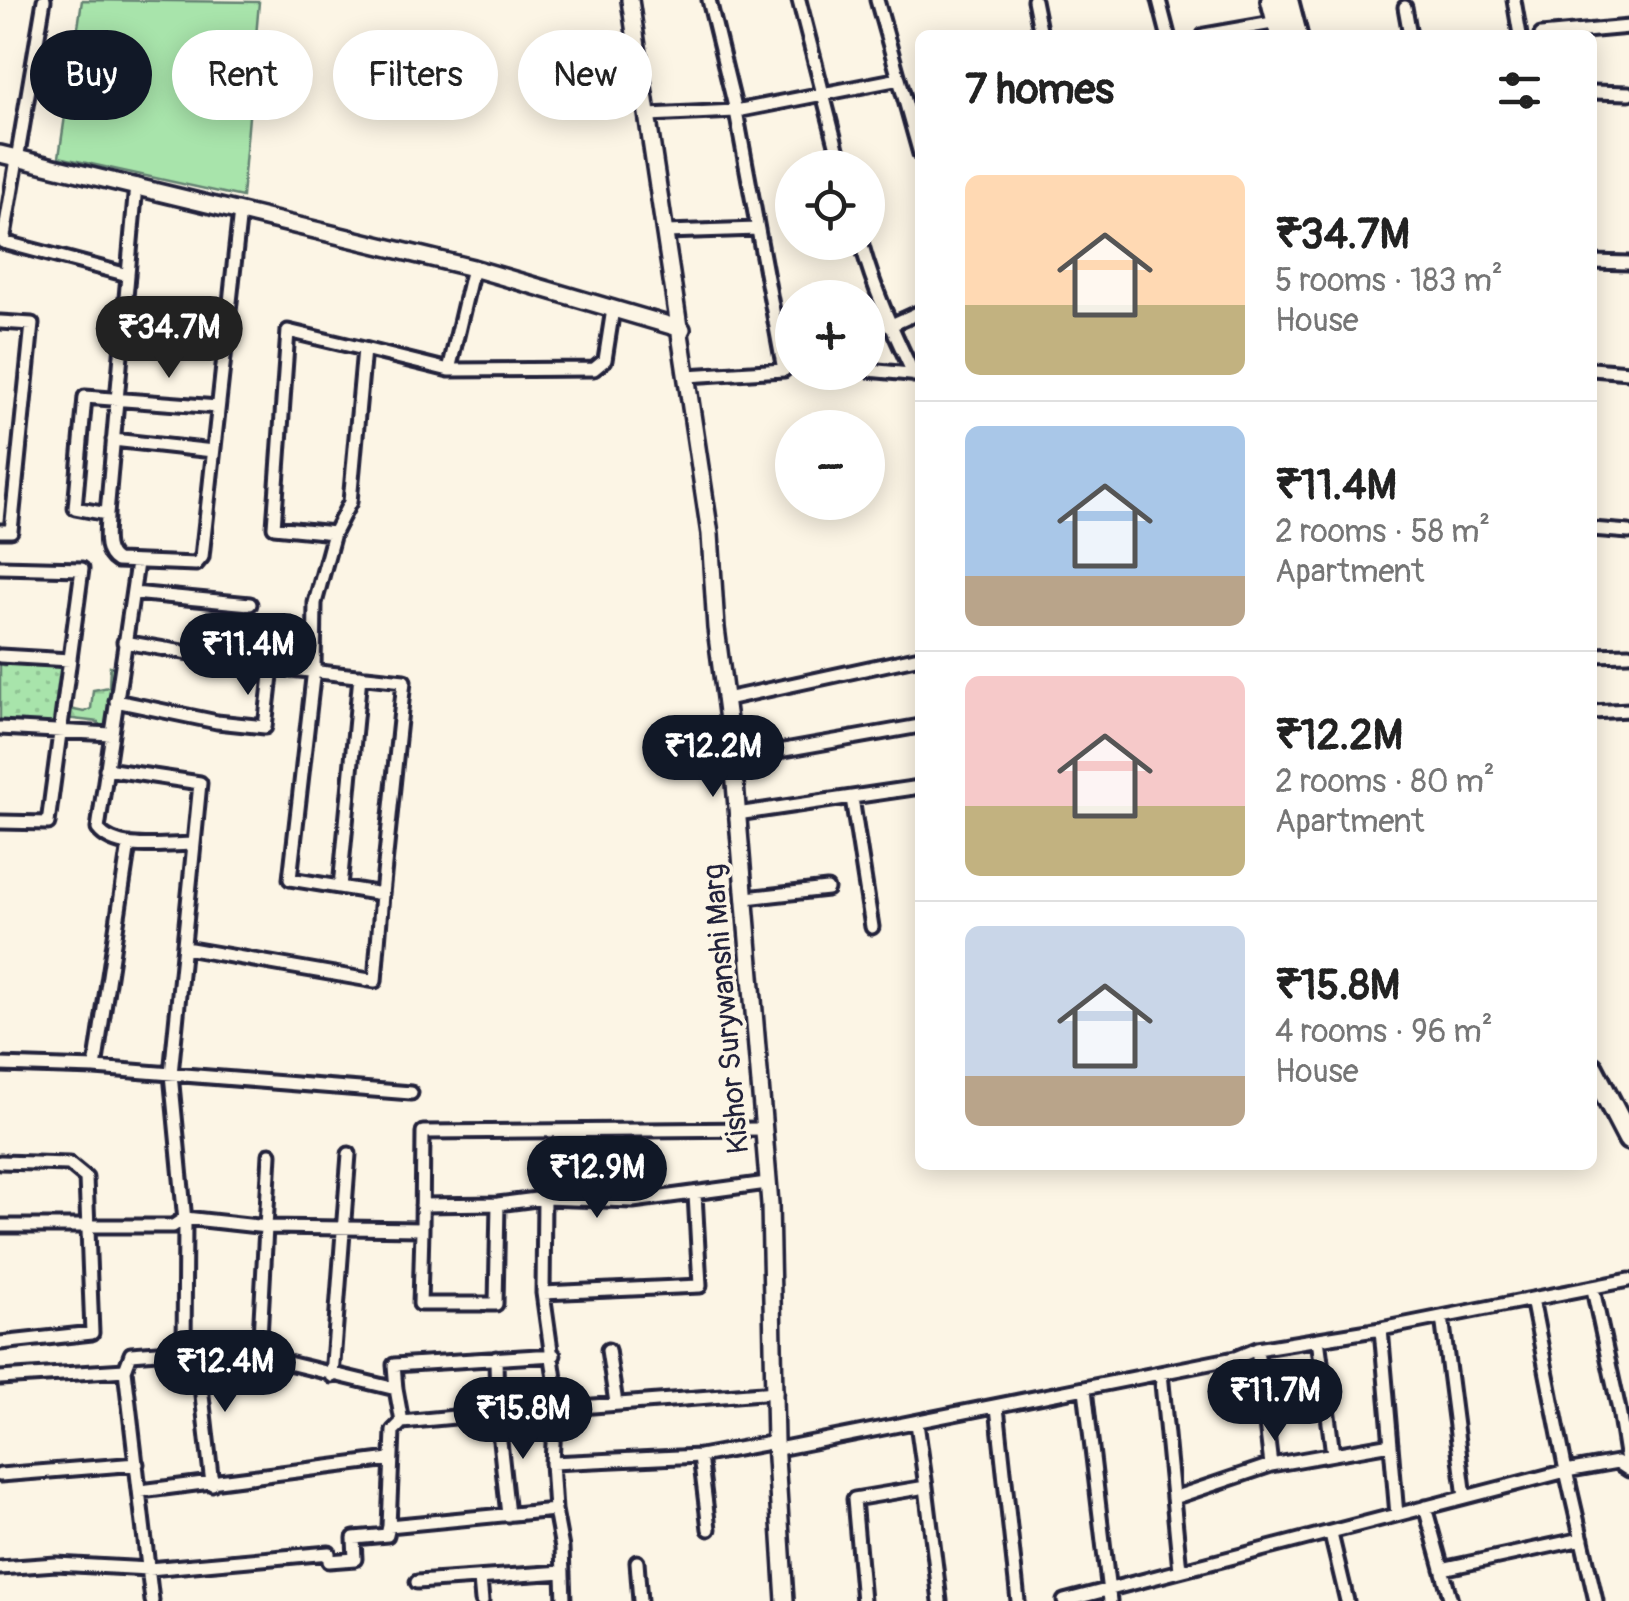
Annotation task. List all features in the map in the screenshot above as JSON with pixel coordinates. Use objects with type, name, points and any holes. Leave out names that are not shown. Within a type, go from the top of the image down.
[{"type":"highway","points":[[1272,0],[1279,28]]},
{"type":"highway","points":[[1287,0],[1295,30]]},
{"type":"highway","points":[[1597,1078],[1629,1139]]},
{"type":"highway","points":[[1597,1102],[1629,1161]]},
{"type":"street","points":[[44,0],[4,242],[128,275]]},
{"type":"street","name":"Kishor Surywanshi Marg","points":[[630,0],[635,30]]},
{"type":"street","points":[[708,0],[736,111],[775,308]]},
{"type":"street","points":[[799,0],[837,150]]},
{"type":"street","points":[[878,0],[915,136]]},
{"type":"street","points":[[1034,0],[1040,30]]},
{"type":"street","points":[[1160,0],[1167,30]]},
{"type":"street","points":[[1514,0],[1519,30]]},
{"type":"street","points":[[1405,7],[1409,30]]},
{"type":"street","points":[[1590,30],[1629,26]]},
{"type":"street","points":[[652,116],[736,111],[900,80]]},
{"type":"street","points":[[1597,92],[1629,92]]},
{"type":"street","name":"Kishor Surywanshi Marg","points":[[649,120],[710,534],[716,628],[746,898],[774,1267],[776,1446],[785,1601]]},
{"type":"street","points":[[0,154],[472,268],[682,329]]},
{"type":"street","points":[[136,185],[106,514],[110,557],[117,561],[200,562],[240,211]]},
{"type":"street","points":[[666,232],[758,228]]},
{"type":"street","points":[[868,260],[888,326],[915,372]]},
{"type":"street","points":[[1597,262],[1629,263]]},
{"type":"street","points":[[449,370],[472,268]]},
{"type":"street","points":[[334,532],[274,527],[288,331],[449,370],[594,369],[605,360],[612,309]]},
{"type":"street","points":[[888,326],[915,314]]},
{"type":"street","points":[[0,322],[32,324],[11,531],[0,531]]},
{"type":"street","points":[[364,349],[350,502],[334,532],[315,603],[314,669],[290,880],[382,894]]},
{"type":"street","points":[[1597,369],[1629,372]]},
{"type":"street","points":[[687,376],[775,371]]},
{"type":"street","points":[[885,372],[915,375]]},
{"type":"street","points":[[106,514],[78,510],[74,504],[82,400],[90,395],[218,406]]},
{"type":"street","points":[[112,440],[213,451]]},
{"type":"street","points":[[1597,529],[1629,532]]},
{"type":"street","points":[[137,563],[98,830],[109,839],[129,844],[194,844]]},
{"type":"street","points":[[0,567],[82,569],[48,823],[0,822]]},
{"type":"street","points":[[133,592],[250,604]]},
{"type":"street","points":[[124,642],[272,667],[404,681],[376,981],[184,948]]},
{"type":"street","points":[[1597,655],[1629,654]]},
{"type":"street","points":[[0,656],[70,660]]},
{"type":"street","points":[[726,699],[915,658]]},
{"type":"street","points":[[116,702],[265,728],[272,667]]},
{"type":"street","points":[[340,887],[360,676]]},
{"type":"street","points":[[1597,712],[1629,710]]},
{"type":"street","points":[[733,758],[915,727]]},
{"type":"street","points":[[0,728],[111,734]]},
{"type":"street","points":[[106,769],[200,782],[171,1074],[185,1218],[190,1350],[212,1484]]},
{"type":"street","points":[[737,814],[915,787]]},
{"type":"street","points":[[852,798],[872,927]]},
{"type":"street","points":[[95,1068],[129,844]]},
{"type":"street","points":[[746,898],[828,890]]},
{"type":"street","points":[[0,1065],[95,1068],[411,1093]]},
{"type":"street","points":[[498,1204],[496,1304],[420,1304],[424,1132],[762,1129]]},
{"type":"street","points":[[259,1356],[270,1154]]},
{"type":"street","points":[[332,1376],[349,1154]]},
{"type":"street","points":[[0,1162],[70,1164],[86,1178],[92,1333],[0,1343]]},
{"type":"street","points":[[422,1205],[498,1204],[544,1198],[633,1201],[767,1183]]},
{"type":"street","points":[[543,1293],[700,1286],[695,1194]]},
{"type":"street","points":[[544,1198],[543,1293],[554,1355],[552,1464],[564,1601]]},
{"type":"street","points":[[0,1226],[173,1226],[185,1218],[267,1227],[422,1229]]},
{"type":"street","points":[[552,1464],[700,1456],[917,1423],[1235,1358],[1257,1349],[1629,1280]]},
{"type":"street","points":[[1593,1289],[1620,1410],[1628,1469]]},
{"type":"street","points":[[1532,1299],[1596,1601]]},
{"type":"street","points":[[1442,1317],[1465,1497]]},
{"type":"street","points":[[1381,1329],[1397,1515]]},
{"type":"street","points":[[1318,1340],[1334,1454]]},
{"type":"street","points":[[1257,1349],[1271,1466]]},
{"type":"street","points":[[152,1601],[125,1370],[131,1354],[190,1350],[259,1356],[396,1389]]},
{"type":"street","points":[[608,1350],[616,1404]]},
{"type":"street","points":[[402,1422],[394,1365],[554,1355]]},
{"type":"street","points":[[496,1358],[497,1413],[508,1515]]},
{"type":"street","points":[[0,1378],[125,1370]]},
{"type":"street","points":[[1161,1373],[1180,1570]]},
{"type":"street","points":[[1086,1389],[1108,1595]]},
{"type":"street","points":[[554,1409],[776,1392]]},
{"type":"street","points":[[997,1407],[1018,1601]]},
{"type":"street","points":[[0,1568],[56,1564],[149,1569],[329,1554],[329,1562],[355,1560],[354,1538],[387,1535],[393,1432],[402,1422],[497,1413]]},
{"type":"street","points":[[917,1423],[940,1601]]},
{"type":"street","points":[[1174,1498],[1271,1466],[1391,1444]]},
{"type":"street","points":[[700,1456],[709,1529]]},
{"type":"street","points":[[141,1491],[390,1458]]},
{"type":"street","points":[[1064,1601],[1108,1595],[1180,1570],[1566,1472],[1617,1462],[1628,1469]]},
{"type":"street","points":[[0,1475],[138,1464]]},
{"type":"street","points":[[863,1601],[854,1499],[926,1487]]},
{"type":"street","points":[[1425,1508],[1451,1601]]},
{"type":"street","points":[[389,1526],[555,1510]]},
{"type":"street","points":[[1331,1534],[1345,1600]]},
{"type":"street","points":[[1442,1569],[1582,1539]]},
{"type":"street","points":[[638,1562],[640,1601]]},
{"type":"street","points":[[416,1582],[563,1572]]},
{"type":"street","points":[[480,1579],[482,1601]]},
{"type":"green space","points":[[82,0],[259,2],[257,30],[172,30],[172,120],[249,120],[242,197],[59,157],[64,120],[152,120],[152,30],[78,30]]},
{"type":"green space","points":[[0,663],[62,667],[54,726],[0,721]]},
{"type":"green space","points":[[110,666],[119,669],[109,732],[102,731],[98,722],[65,718],[69,709],[91,709],[93,690],[109,687]]}]
